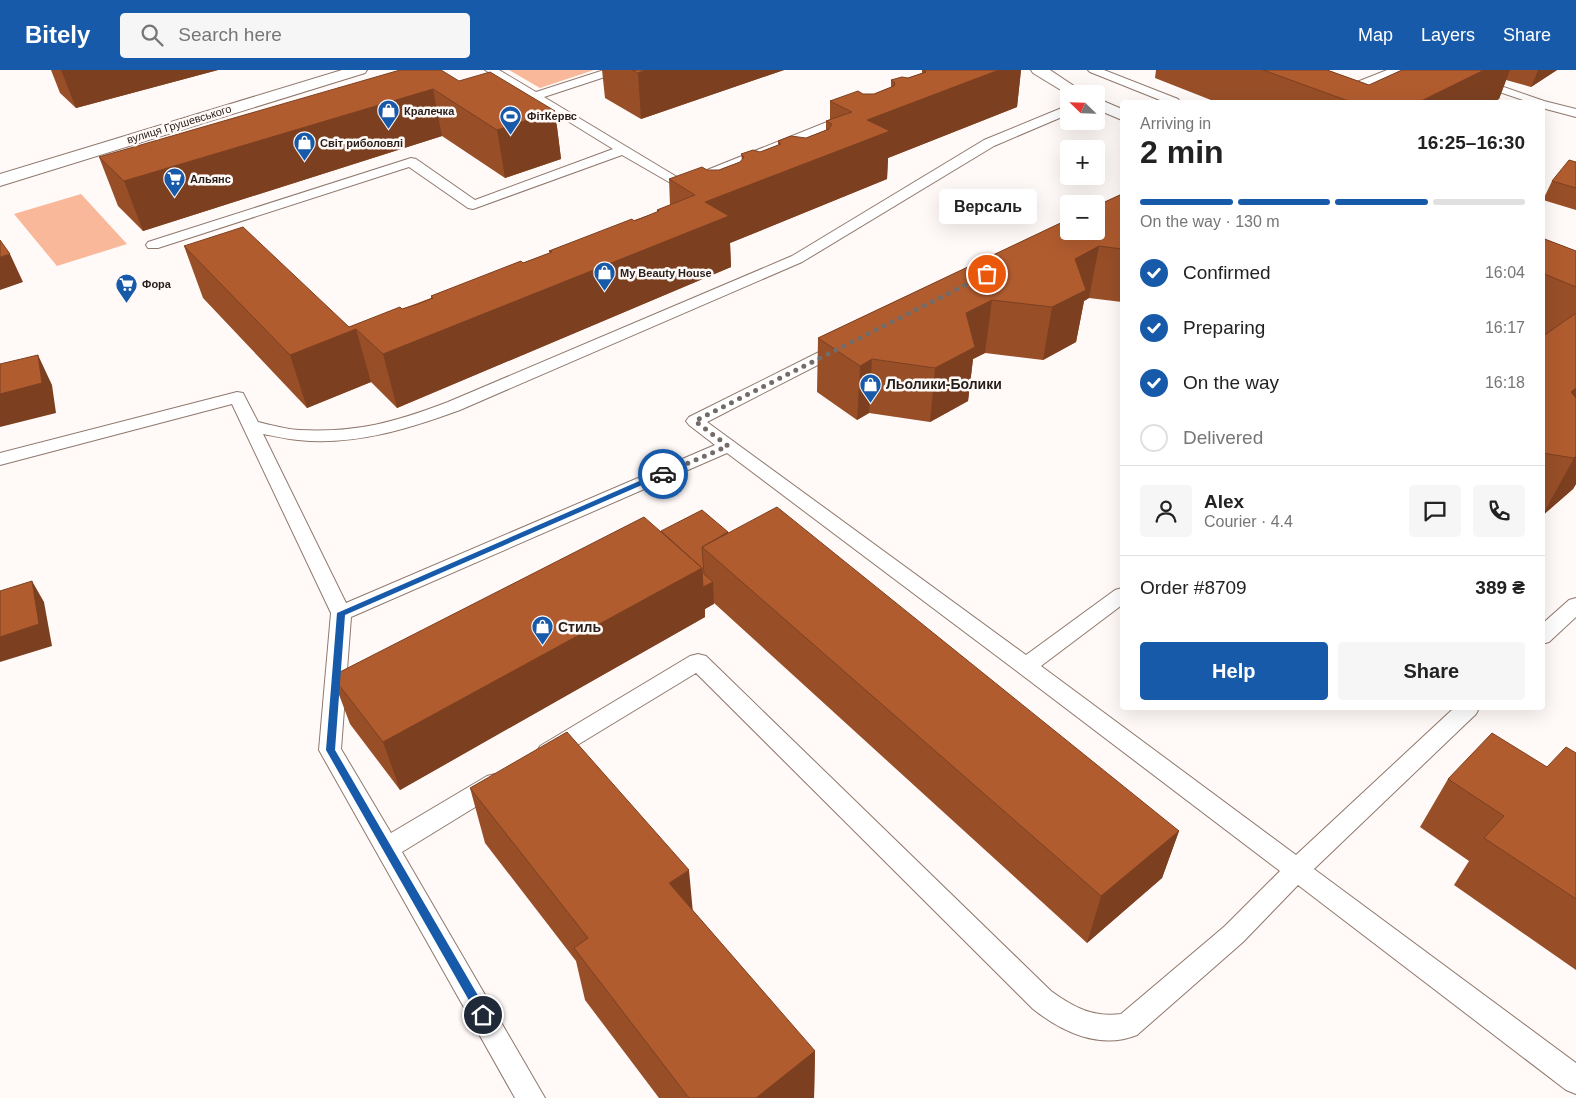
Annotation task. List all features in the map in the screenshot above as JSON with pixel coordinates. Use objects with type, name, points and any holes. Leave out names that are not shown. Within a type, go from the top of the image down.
[{"type":"street","name":"вулиця Грушевського","points":[[0,180],[359,70]]},
{"type":"street","points":[[1039,70],[1063,85]]},
{"type":"street","points":[[1105,107],[1120,114]]},
{"type":"lane","points":[[535,96],[616,70]]},
{"type":"lane","points":[[1094,70],[1169,100]]},
{"type":"lane","points":[[1332,100],[1397,70]]},
{"type":"lane","points":[[1444,70],[1532,100]]},
{"type":"lane","points":[[479,80],[494,72],[681,185],[866,112]]},
{"type":"lane","points":[[1344,80],[1361,85]]},
{"type":"lane","points":[[1545,104],[1576,113]]},
{"type":"lane","points":[[251,426],[298,435],[352,435],[406,424],[454,406],[797,259],[990,143],[1060,113]]},
{"type":"lane","points":[[153,245],[411,162],[473,205],[624,150]]},
{"type":"lane","points":[[853,341],[695,421],[1026,666],[1576,1080]]},
{"type":"lane","points":[[0,459],[238,397],[341,613],[330,750],[531,1098]]},
{"type":"lane","points":[[341,613],[728,446]]},
{"type":"lane","points":[[1026,666],[1120,596]]},
{"type":"lane","points":[[1545,634],[1576,605]]},
{"type":"lane","points":[[387,848],[698,662],[1042,1000],[1068,1018],[1090,1026],[1112,1029],[1127,1026],[1234,934],[1297,870],[1466,710]]},
{"type":"shaded area","points":[[509,70],[594,70],[540,88]]},
{"type":"shaded area","points":[[81,194],[127,244],[57,266],[14,214]]},
{"type":"building","points":[[400,70],[441,70],[459,81],[490,72],[555,111],[497,130],[433,89],[124,181],[99,157]]},
{"type":"building","points":[[632,70],[646,70],[638,73]]},
{"type":"building","points":[[923,70],[999,70],[867,120],[890,131],[705,202],[729,216],[383,354],[356,329],[290,355],[184,246],[243,227],[349,327],[400,307],[402,309],[418,304],[433,298],[431,296],[521,261],[523,263],[552,252],[549,251],[632,219],[634,221],[695,195],[669,179],[702,167],[707,170],[719,170],[740,162],[744,157],[741,154],[753,150],[760,152],[781,144],[778,141],[791,136],[806,138],[829,129],[832,124],[826,121],[852,112],[830,101],[858,91],[863,94],[874,94],[894,86],[895,83],[891,80],[902,77],[908,78],[926,72]]},
{"type":"building","points":[[1263,70],[1327,70],[1369,85],[1402,70],[1484,70],[1423,100],[1346,100]]},
{"type":"building","points":[[1569,160],[1576,162],[1576,188],[1552,181]]},
{"type":"building","points":[[1120,195],[1120,249],[1099,246],[1075,259],[1086,290],[1052,307],[992,300],[966,313],[975,347],[935,368],[872,359],[860,366],[818,338],[1060,223],[1060,240],[1105,240],[1105,202]]},
{"type":"building","points":[[1545,239],[1576,251],[1576,287],[1545,274]]},
{"type":"building","points":[[0,240],[10,254],[0,257]]},
{"type":"building","points":[[1576,313],[1576,388],[1571,392],[1576,398],[1576,456],[1574,458],[1545,453],[1545,335]]},
{"type":"building","points":[[38,355],[42,383],[0,394],[0,364]]},
{"type":"building","points":[[777,507],[1179,831],[1101,896],[702,547]]},
{"type":"building","points":[[702,510],[728,532],[702,547],[704,574],[713,582],[703,587],[702,568],[661,531]]},
{"type":"building","points":[[644,517],[702,568],[383,742],[332,676]]},
{"type":"building","points":[[32,581],[39,624],[0,637],[0,591]]},
{"type":"building","points":[[567,732],[689,870],[669,883],[815,1051],[756,1098],[689,1098],[574,948],[588,938],[470,788]]},
{"type":"building","points":[[1492,733],[1547,767],[1566,747],[1576,753],[1576,899],[1484,838],[1504,816],[1448,779]]},
{"type":"way so far","points":[[663,474],[728,446],[695,421],[987,274]]},
{"type":"place","name":"Кралечка","points":[[388,130]]},
{"type":"place","name":"ФітКервс","points":[[511,135]]},
{"type":"place","name":"Світ риболовлі","points":[[304,162]]},
{"type":"place","name":"Альянс","points":[[174,198]]},
{"type":"place","name":"Версаль","points":[[987,274]]},
{"type":"place","name":"My Beauty House","points":[[604,292]]},
{"type":"place","name":"Фора","points":[[126,303]]},
{"type":"place","name":"Льолики-Болики","points":[[870,403]]},
{"type":"place","name":"Стиль","points":[[542,646]]},
{"type":"route","points":[[483,1015],[330,750],[341,613],[663,474]]}]
